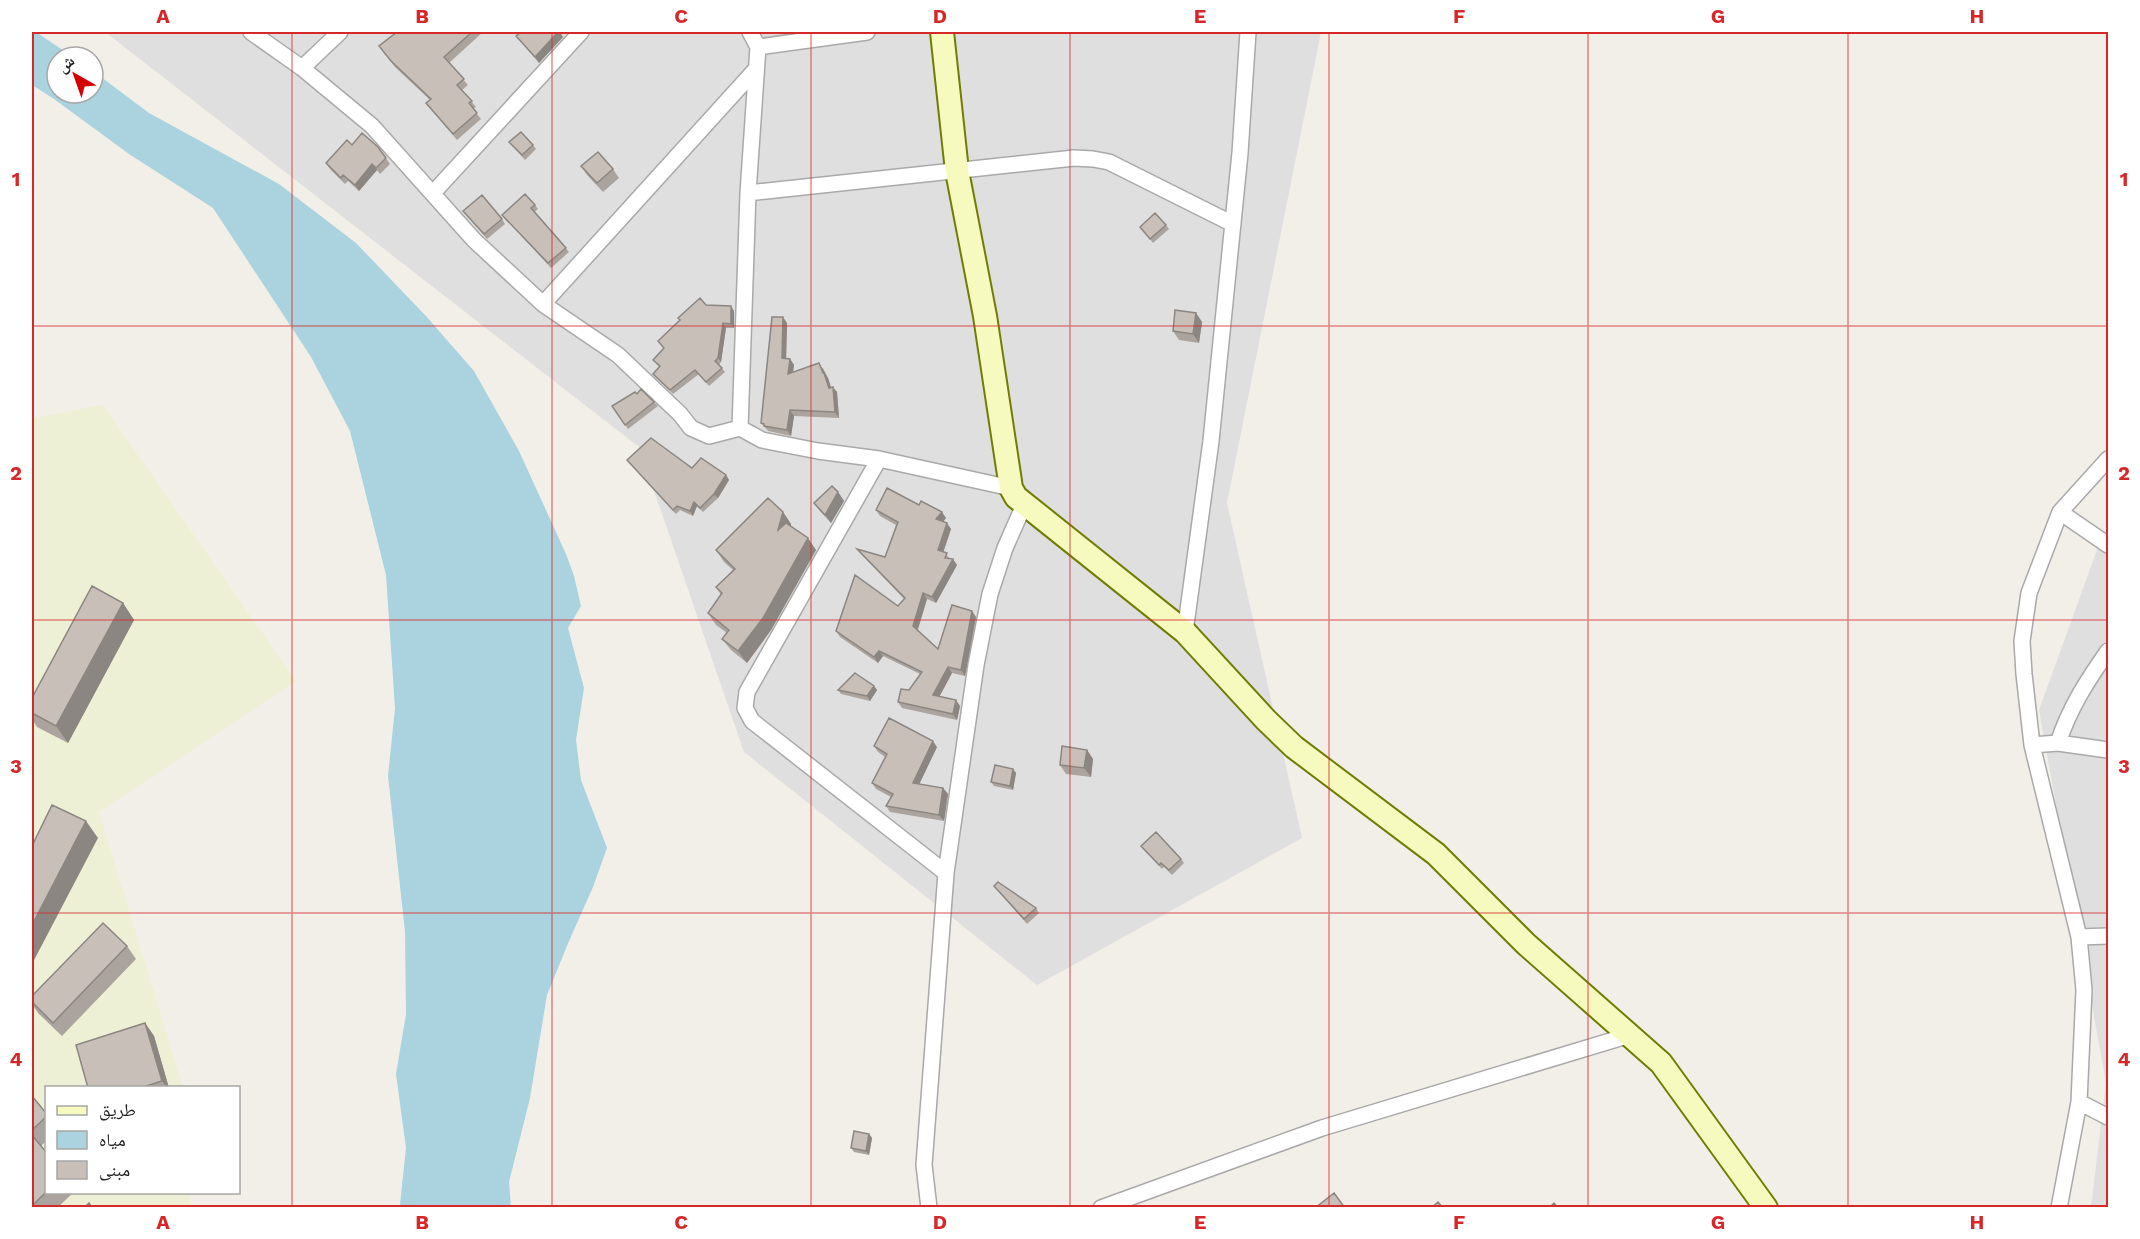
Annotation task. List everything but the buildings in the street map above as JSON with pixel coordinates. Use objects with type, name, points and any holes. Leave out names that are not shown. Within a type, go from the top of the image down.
[{"type":"street","points":[[251,32],[302,68],[372,126],[474,240],[543,304],[618,355],[692,428],[710,436],[740,428],[762,440],[818,451],[879,459],[1017,496],[1185,632],[1294,747],[1436,854],[1526,944],[1661,1063],[1766,1208]]},
{"type":"street","points":[[302,68],[340,32]]},
{"type":"street","points":[[433,193],[580,32]]},
{"type":"street","points":[[740,428],[748,193],[758,47],[750,32]]},
{"type":"street","points":[[758,47],[867,32]]},
{"type":"street","points":[[929,1208],[924,1165],[946,873],[976,664],[990,594],[1005,548],[1017,496],[957,171],[942,32]]},
{"type":"street","points":[[1185,632],[1211,441],[1240,153],[1248,32]]},
{"type":"street","points":[[543,304],[756,69]]},
{"type":"street","points":[[748,193],[1074,158],[1093,159],[1109,162],[1233,224]]},
{"type":"street","points":[[879,459],[747,692],[745,708],[752,720],[946,873]]},
{"type":"street","points":[[2059,1208],[2079,1102],[2084,990],[2079,937],[2032,745],[2022,641],[2029,593],[2060,513],[2109,459]]},
{"type":"street","points":[[2060,513],[2109,545]]},
{"type":"street","points":[[2058,743],[2067,717],[2078,696],[2109,651]]},
{"type":"street","points":[[2032,745],[2058,743],[2109,750]]},
{"type":"street","points":[[2079,937],[2109,936]]},
{"type":"street","points":[[1101,1208],[1322,1128],[1630,1035]]},
{"type":"street","points":[[2079,1102],[2109,1116]]},
{"type":"shaded area","points":[[105,32],[1321,32],[1227,503],[1302,838],[1037,985],[744,752],[639,447]]},
{"type":"shaded area","points":[[2108,539],[2108,1207],[2091,1207],[2106,1083],[2039,710],[2098,547]]},
{"type":"green space","points":[[103,405],[296,681],[99,812],[183,1086],[45,1086],[45,1194],[190,1194],[191,1207],[32,1208],[32,418]]},
{"type":"water","points":[[32,32],[36,32],[55,45],[45,45],[45,93],[32,85]]},
{"type":"water","points":[[105,80],[149,113],[279,184],[356,243],[425,315],[474,371],[519,451],[574,576],[581,606],[568,628],[584,688],[576,740],[581,780],[607,848],[547,995],[530,1098],[509,1182],[511,1207],[401,1208],[400,1204],[406,1148],[396,1074],[406,1014],[405,932],[388,776],[395,708],[386,575],[350,431],[311,357],[213,208],[129,154],[62,105],[105,105]]}]
